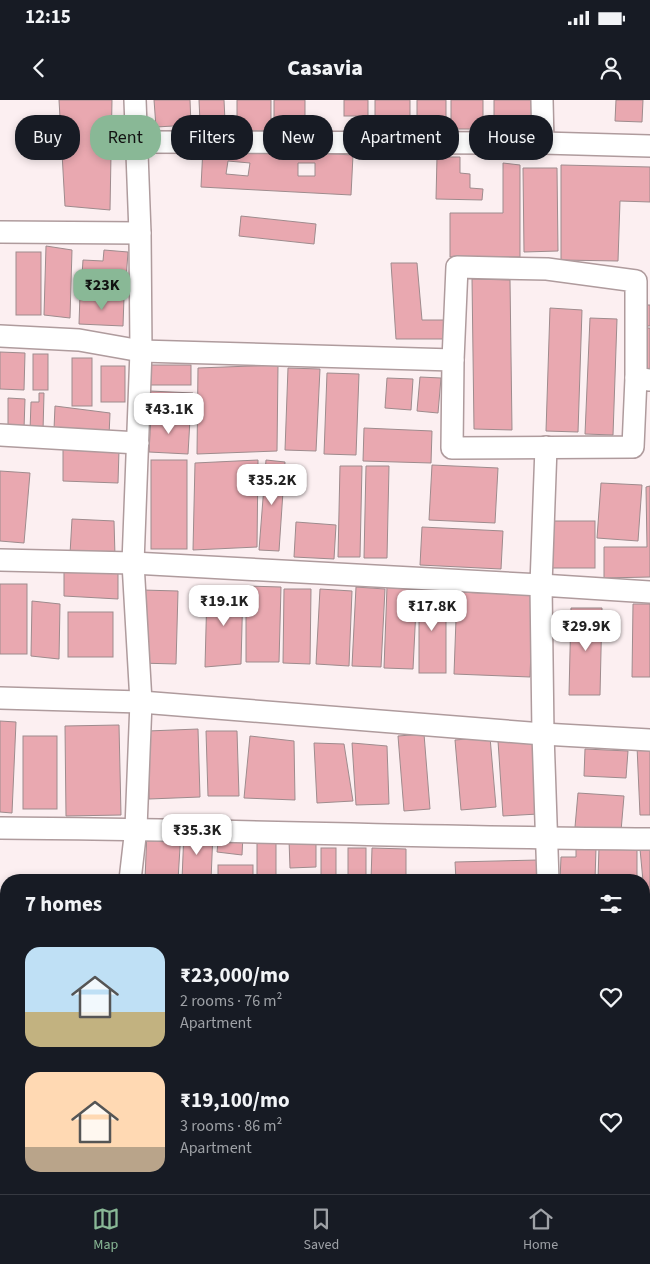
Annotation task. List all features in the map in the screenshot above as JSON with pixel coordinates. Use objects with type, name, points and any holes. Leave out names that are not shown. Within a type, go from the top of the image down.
[{"type":"street","points":[[135,100],[136,115]]},
{"type":"street","points":[[542,100],[542,115]]},
{"type":"street","points":[[161,142],[469,143]]},
{"type":"street","points":[[553,143],[650,146]]},
{"type":"street","points":[[131,874],[136,828],[141,702],[133,563],[141,352],[138,160]]},
{"type":"street","points":[[0,232],[140,234]]},
{"type":"street","points":[[457,267],[547,269],[636,280],[643,379],[632,447],[452,448],[453,360],[457,267]]},
{"type":"street","points":[[0,336],[79,340],[141,352],[453,360]]},
{"type":"street","points":[[0,435],[138,443]]},
{"type":"street","points":[[546,447],[541,585],[542,734],[548,874]]},
{"type":"street","points":[[0,560],[133,563],[650,592]]},
{"type":"street","points":[[0,698],[141,702],[542,734],[650,740]]},
{"type":"street","points":[[0,828],[136,828],[546,839],[650,839]]},
{"type":"building","points":[[59,100],[112,100],[112,115],[90,115],[90,160],[111,160],[110,210],[65,206],[62,160],[80,160],[80,115],[60,115]]},
{"type":"building","points":[[154,100],[190,100],[191,115],[171,115],[171,126],[161,127],[161,115],[155,115]]},
{"type":"building","points":[[199,100],[224,100],[225,115],[200,115]]},
{"type":"building","points":[[237,100],[271,100],[271,115],[263,115],[263,131],[253,131],[253,115],[237,115]]},
{"type":"building","points":[[274,100],[305,100],[305,115],[274,115]]},
{"type":"building","points":[[344,100],[368,100],[368,115],[344,115]]},
{"type":"building","points":[[375,100],[410,100],[410,115],[375,115]]},
{"type":"building","points":[[417,100],[446,100],[446,115],[417,115]]},
{"type":"building","points":[[451,100],[483,100],[483,115],[469,115],[469,129],[459,129],[459,115],[451,115]]},
{"type":"building","points":[[494,100],[532,100],[532,115],[494,115]]},
{"type":"building","points":[[616,100],[643,100],[642,122],[615,121]]},
{"type":"building","points":[[253,150],[263,150],[263,160],[333,160],[333,154],[343,154],[343,160],[353,160],[351,195],[201,187],[202,160],[253,160]],"holes":[[[228,161],[250,163],[248,176],[226,174]],[[298,163],[315,163],[315,176],[298,176]]]},
{"type":"building","points":[[460,157],[460,173],[470,174],[470,188],[483,189],[482,200],[436,199],[437,160],[459,160]]},
{"type":"building","points":[[503,163],[520,165],[520,257],[450,257],[450,213],[503,213]]},
{"type":"building","points":[[561,165],[650,167],[650,202],[620,201],[618,261],[561,260]]},
{"type":"building","points":[[523,168],[557,168],[558,251],[524,252]]},
{"type":"building","points":[[241,216],[316,224],[314,244],[239,236]]},
{"type":"building","points":[[46,246],[72,250],[70,318],[44,315]]},
{"type":"building","points":[[104,250],[128,252],[125,294],[81,291],[83,260],[103,261]]},
{"type":"building","points":[[16,252],[41,252],[41,315],[16,315]]},
{"type":"building","points":[[391,263],[417,263],[422,320],[448,320],[448,339],[396,339]]},
{"type":"building","points":[[472,279],[510,280],[512,430],[474,429]]},
{"type":"building","points":[[80,295],[124,297],[123,326],[79,324]]},
{"type":"building","points":[[646,305],[650,305],[650,326],[644,326]]},
{"type":"building","points":[[550,308],[582,310],[578,432],[546,431]]},
{"type":"building","points":[[590,318],[617,319],[613,435],[585,434]]},
{"type":"building","points":[[644,328],[650,328],[650,373],[643,373]]},
{"type":"building","points":[[0,352],[25,353],[24,390],[0,389]]},
{"type":"building","points":[[33,354],[48,354],[48,390],[33,390]]},
{"type":"building","points":[[72,358],[92,358],[92,406],[72,406]]},
{"type":"building","points":[[148,365],[191,365],[191,385],[148,385]]},
{"type":"building","points":[[278,365],[277,451],[197,454],[198,368]]},
{"type":"building","points":[[101,366],[125,366],[125,402],[101,402]]},
{"type":"building","points":[[288,368],[320,369],[316,451],[285,450]]},
{"type":"building","points":[[327,373],[359,374],[356,455],[324,454]]},
{"type":"building","points":[[420,377],[441,378],[438,413],[417,411]]},
{"type":"building","points":[[387,378],[413,379],[411,410],[385,408]]},
{"type":"building","points":[[150,391],[193,393],[192,412],[149,410]]},
{"type":"building","points":[[39,393],[44,393],[43,431],[30,431],[31,402],[39,402]]},
{"type":"building","points":[[8,398],[25,399],[24,429],[8,429]]},
{"type":"building","points":[[55,406],[110,413],[109,436],[54,429]]},
{"type":"building","points":[[151,416],[190,419],[188,454],[149,452]]},
{"type":"building","points":[[364,428],[432,431],[431,463],[363,461]]},
{"type":"building","points":[[63,447],[119,450],[118,483],[63,481]]},
{"type":"building","points":[[151,460],[187,460],[187,549],[151,549]]},
{"type":"building","points":[[258,460],[257,547],[193,550],[195,463]]},
{"type":"building","points":[[266,460],[285,462],[279,551],[259,550]]},
{"type":"building","points":[[432,465],[498,468],[495,523],[429,520]]},
{"type":"building","points":[[340,466],[362,466],[360,557],[338,557]]},
{"type":"building","points":[[366,466],[389,466],[387,558],[364,558]]},
{"type":"building","points":[[0,471],[30,473],[24,543],[0,541]]},
{"type":"building","points":[[601,483],[642,485],[638,541],[597,538]]},
{"type":"building","points":[[650,486],[650,577],[604,578],[604,547],[647,547],[646,487]]},
{"type":"building","points":[[72,519],[114,521],[115,556],[70,554]]},
{"type":"building","points":[[548,521],[595,521],[595,568],[548,568]]},
{"type":"building","points":[[296,522],[336,525],[334,559],[294,557]]},
{"type":"building","points":[[422,527],[503,531],[501,569],[420,565]]},
{"type":"building","points":[[64,562],[118,565],[118,599],[64,596]]},
{"type":"building","points":[[0,584],[27,584],[27,654],[0,654]]},
{"type":"building","points":[[246,586],[281,587],[279,662],[246,662]]},
{"type":"building","points":[[243,587],[241,664],[205,667],[207,590]]},
{"type":"building","points":[[356,587],[385,589],[381,667],[352,666]]},
{"type":"building","points":[[387,587],[417,588],[413,669],[384,668]]},
{"type":"building","points":[[284,589],[311,589],[310,664],[283,663]]},
{"type":"building","points":[[320,589],[352,591],[349,666],[316,664]]},
{"type":"building","points":[[142,590],[178,591],[176,664],[139,663]]},
{"type":"building","points":[[419,592],[446,592],[446,673],[419,673]]},
{"type":"building","points":[[457,592],[533,595],[530,677],[454,674]]},
{"type":"building","points":[[32,601],[60,604],[59,659],[31,656]]},
{"type":"building","points":[[633,604],[650,604],[650,677],[632,677]]},
{"type":"building","points":[[571,608],[602,608],[600,695],[569,695]]},
{"type":"building","points":[[68,612],[113,612],[113,657],[68,657]]},
{"type":"building","points":[[0,721],[16,722],[12,813],[0,812]]},
{"type":"building","points":[[119,725],[121,815],[66,816],[65,726]]},
{"type":"building","points":[[198,729],[200,797],[149,799],[148,731]]},
{"type":"building","points":[[206,731],[237,731],[239,796],[208,796]]},
{"type":"building","points":[[424,734],[430,809],[404,811],[398,736]]},
{"type":"building","points":[[23,736],[57,736],[57,809],[23,809]]},
{"type":"building","points":[[250,736],[294,741],[295,800],[244,798]]},
{"type":"building","points":[[490,737],[496,807],[461,810],[455,740]]},
{"type":"building","points":[[534,739],[538,814],[503,816],[498,741]]},
{"type":"building","points":[[314,743],[344,744],[353,801],[317,803]]},
{"type":"building","points":[[352,743],[387,746],[389,804],[356,805]]},
{"type":"building","points":[[637,746],[650,746],[650,815],[640,815]]},
{"type":"building","points":[[585,749],[628,751],[626,778],[584,776]]},
{"type":"building","points":[[578,793],[624,796],[621,831],[575,827]]},
{"type":"building","points":[[147,830],[181,831],[178,874],[145,874]]},
{"type":"building","points":[[184,831],[213,832],[211,874],[182,874]]},
{"type":"building","points":[[219,833],[243,835],[242,855],[217,852]]},
{"type":"building","points":[[257,839],[276,839],[276,874],[257,874]]},
{"type":"building","points":[[289,840],[316,840],[316,867],[290,868]]},
{"type":"building","points":[[599,847],[637,848],[637,874],[598,874]]},
{"type":"building","points":[[321,848],[336,848],[336,874],[321,874]]},
{"type":"building","points":[[348,848],[366,848],[366,874],[348,874]]},
{"type":"building","points":[[372,848],[406,849],[406,874],[371,874]]},
{"type":"building","points":[[576,848],[596,848],[595,874],[560,874],[561,857],[576,857]]},
{"type":"building","points":[[650,848],[650,874],[642,874],[640,849]]},
{"type":"building","points":[[538,860],[538,874],[456,874],[455,862]]},
{"type":"building","points":[[218,865],[253,865],[253,874],[218,874]]}]
